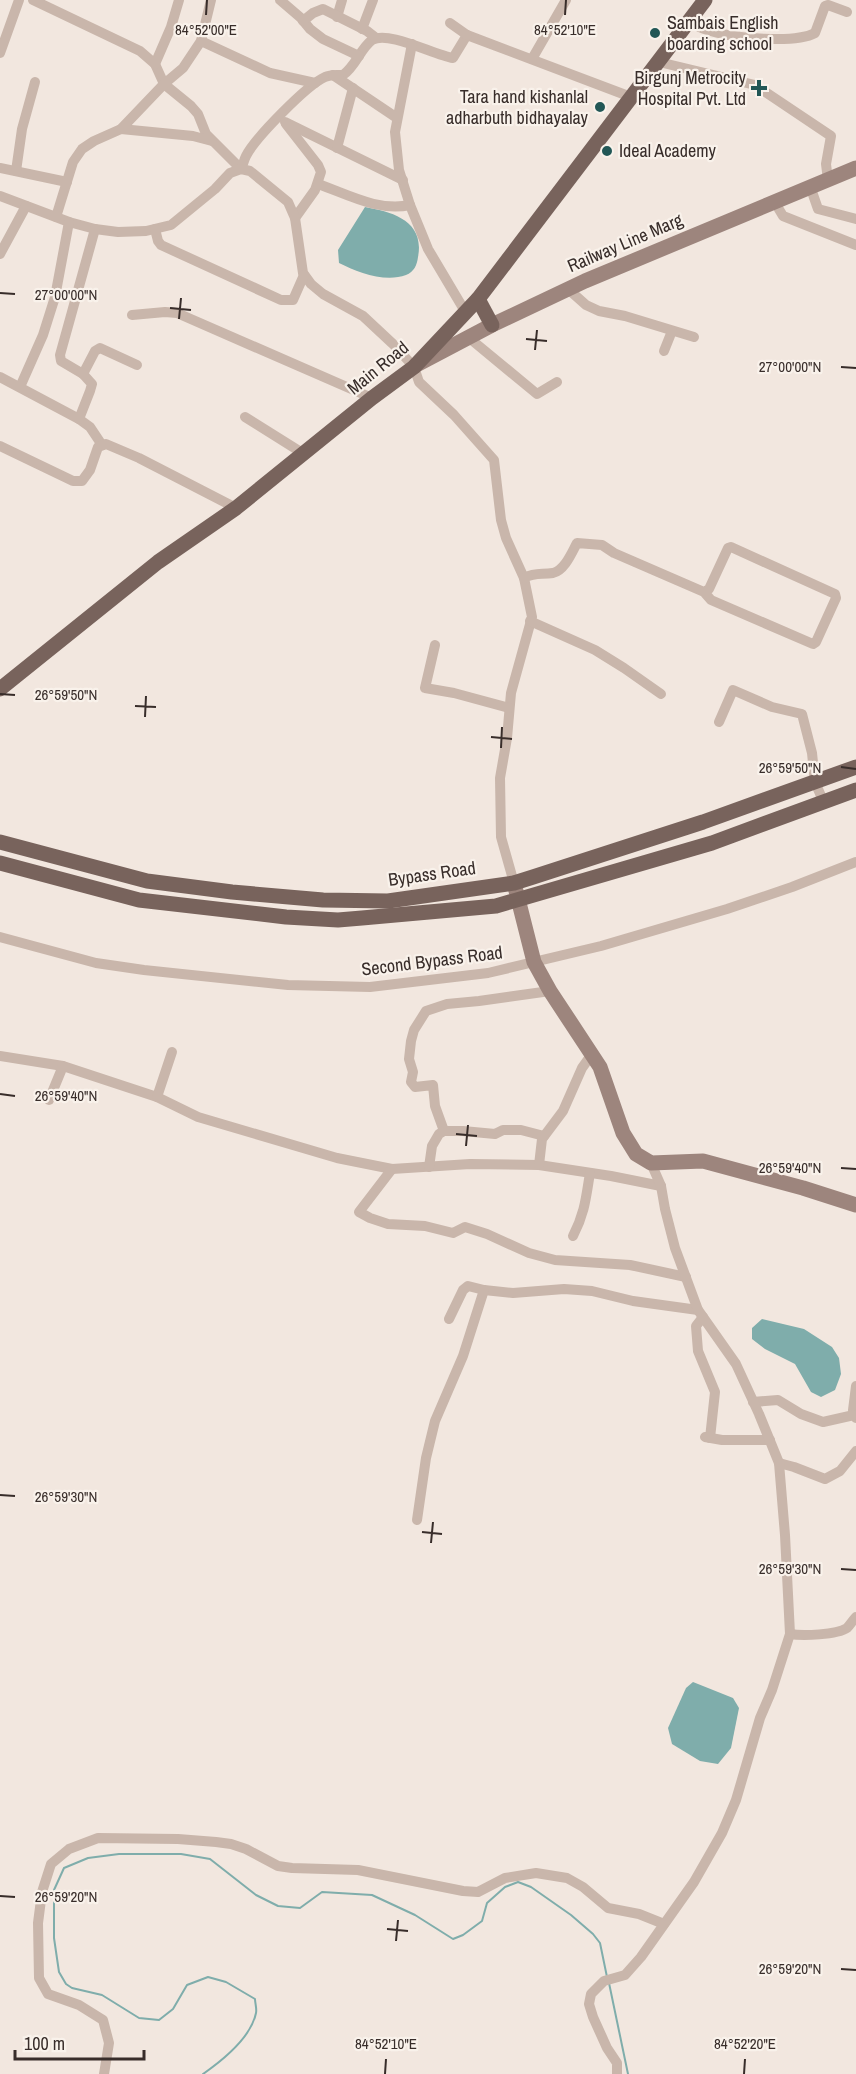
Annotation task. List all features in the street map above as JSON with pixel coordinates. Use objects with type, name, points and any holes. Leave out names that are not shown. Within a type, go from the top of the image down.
[{"type":"main road","name":"Main Road","points":[[0,689],[158,562],[237,508],[372,398],[414,367],[478,299],[705,0]]},
{"type":"main road","points":[[478,299],[492,325]]},
{"type":"main road","name":"Bypass Road","points":[[0,842],[147,880],[232,892],[324,900],[388,901],[514,882],[703,822],[856,767]]},
{"type":"main road","name":"Bypass Road","points":[[0,863],[139,900],[230,912],[338,920],[496,906],[517,901],[703,846],[856,790]]},
{"type":"main road","points":[[230,912],[232,892]]},
{"type":"street","points":[[0,54],[19,0]]},
{"type":"street","points":[[33,0],[140,51],[155,64],[164,84],[198,114],[206,135],[242,169],[250,171],[288,202],[295,218],[304,275],[323,294],[363,316],[414,367],[419,382],[454,415],[494,459],[501,520],[506,538],[524,578],[532,617],[511,693],[507,738],[500,778],[501,837],[534,962],[550,991],[600,1067],[623,1133],[636,1154],[651,1163],[703,1161],[856,1205]]},
{"type":"street","points":[[155,64],[171,27],[179,0]]},
{"type":"street","points":[[56,217],[74,162],[82,149],[120,129],[183,68],[201,41],[211,0]]},
{"type":"street","points":[[280,0],[323,39],[359,56]]},
{"type":"street","points":[[337,17],[342,0]]},
{"type":"street","points":[[362,29],[373,0]]},
{"type":"street","points":[[532,59],[566,0]]},
{"type":"street","points":[[303,21],[325,5],[337,17],[376,38],[389,38],[412,44],[440,56],[453,58],[468,35]]},
{"type":"street","points":[[688,22],[711,31],[734,36],[793,39],[808,37],[815,33],[825,6],[846,12]]},
{"type":"street","points":[[450,23],[468,35],[631,97]]},
{"type":"street","points":[[242,169],[246,155],[258,138],[282,119],[315,83],[324,77],[343,75],[352,69],[359,56],[376,38]]},
{"type":"street","points":[[201,41],[270,73],[315,83]]},
{"type":"street","points":[[412,44],[397,118],[396,153],[410,204],[428,249],[466,313]]},
{"type":"street","points":[[659,62],[755,85],[831,136],[826,164],[828,180]]},
{"type":"street","points":[[333,75],[397,118]]},
{"type":"street","points":[[16,171],[22,129],[35,82]]},
{"type":"street","points":[[337,147],[353,88]]},
{"type":"street","points":[[282,119],[403,180]]},
{"type":"street","points":[[282,119],[318,165],[321,176],[315,190],[295,218]]},
{"type":"street","points":[[120,129],[192,136],[213,142]]},
{"type":"street","points":[[0,168],[67,182]]},
{"type":"street","name":"Railway Line Marg","points":[[414,367],[468,337],[568,289],[856,168]]},
{"type":"street","points":[[0,196],[94,229],[118,232],[146,231],[171,225],[215,189],[230,173],[242,169]]},
{"type":"street","points":[[318,184],[356,199],[390,207],[410,204]]},
{"type":"street","points":[[810,186],[818,208],[856,219]]},
{"type":"street","points":[[774,201],[783,216],[856,245]]},
{"type":"street","points":[[0,254],[26,206]]},
{"type":"street","points":[[20,387],[43,335],[55,297],[69,222]]},
{"type":"street","points":[[79,419],[92,384],[83,374],[61,361],[60,355],[94,229]]},
{"type":"street","points":[[155,229],[161,245],[281,300],[292,300],[304,275]]},
{"type":"street","points":[[568,289],[586,305],[599,311],[625,316],[694,337]]},
{"type":"street","points":[[132,315],[165,312],[177,314],[372,398]]},
{"type":"street","points":[[664,351],[672,331]]},
{"type":"street","points":[[468,337],[537,394],[557,382]]},
{"type":"street","points":[[83,374],[95,351],[100,348],[136,365]]},
{"type":"street","points":[[0,377],[79,419],[90,427],[102,445]]},
{"type":"street","points":[[245,417],[304,454]]},
{"type":"street","points":[[0,446],[73,481],[82,481],[90,470],[98,447],[105,444],[139,458],[237,508]]},
{"type":"street","points":[[524,578],[535,573],[555,573],[562,568],[578,543],[602,545],[614,553],[704,592],[711,600],[813,644],[816,642],[836,596],[731,547],[728,548],[709,589],[704,592]]},
{"type":"street","points":[[530,621],[595,650],[661,694]]},
{"type":"street","points":[[435,645],[425,688],[454,693],[509,708]]},
{"type":"street","points":[[719,722],[733,690],[772,707],[802,714],[812,753],[815,782],[824,803]]},
{"type":"street","name":"Second Bypass Road","points":[[0,937],[96,963],[210,978],[288,985],[370,987],[488,973],[611,943],[727,909],[856,862]]},
{"type":"street","points":[[444,1131],[435,1106],[433,1085],[415,1087],[411,1082],[413,1072],[409,1059],[411,1041],[414,1030],[426,1011],[447,1004],[550,991]]},
{"type":"street","points":[[157,1097],[172,1052]]},
{"type":"street","points":[[539,1165],[542,1139],[563,1111],[582,1068],[592,1054]]},
{"type":"street","points":[[0,1056],[63,1066],[157,1097],[198,1117],[337,1158],[392,1169],[470,1164],[539,1165],[661,1186]]},
{"type":"street","points":[[49,1100],[63,1066]]},
{"type":"street","points":[[429,1167],[432,1146],[439,1134],[444,1131],[495,1134],[503,1130],[521,1130],[544,1136]]},
{"type":"street","points":[[617,2074],[617,2063],[593,2018],[589,2004],[591,1994],[604,1980],[625,1975],[641,1957],[694,1882],[722,1833],[736,1800],[760,1718],[772,1690],[790,1634],[779,1463],[736,1364],[700,1313],[675,1248],[661,1186],[651,1163]]},
{"type":"street","points":[[392,1169],[359,1212],[388,1224],[425,1226],[453,1233],[465,1227],[488,1234],[528,1253],[555,1260],[630,1265],[686,1277]]},
{"type":"street","points":[[573,1236],[582,1219],[590,1173]]},
{"type":"street","points":[[448,1319],[463,1290],[468,1286],[513,1293],[564,1289],[592,1291],[700,1313]]},
{"type":"street","points":[[417,1520],[426,1458],[435,1421],[463,1356],[484,1290]]},
{"type":"street","points":[[700,1313],[696,1326],[698,1351],[715,1392],[707,1438],[770,1440]]},
{"type":"street","points":[[753,1402],[778,1400],[801,1414],[823,1422],[855,1416],[856,1390]]},
{"type":"street","points":[[779,1463],[825,1479],[840,1471],[856,1451]]},
{"type":"street","points":[[790,1634],[799,1636],[837,1632],[847,1628],[856,1617]]},
{"type":"street","points":[[104,2074],[110,2043],[103,2020],[79,2005],[48,1994],[39,1978],[38,1923],[42,1892],[51,1864],[69,1849],[98,1838],[178,1839],[231,1844],[278,1866],[358,1870],[463,1891],[478,1892],[505,1878],[536,1873],[567,1878],[583,1887],[608,1908],[639,1914],[664,1924]]},
{"type":"water","points":[[365,207],[396,216],[405,220],[412,227],[419,245],[417,263],[409,274],[389,278],[380,277],[339,263],[338,250]]},
{"type":"water","points":[[762,1319],[804,1329],[832,1347],[839,1358],[841,1374],[835,1390],[821,1397],[811,1392],[795,1364],[765,1349],[752,1339],[752,1328]]},
{"type":"water","points":[[693,1682],[733,1698],[739,1708],[731,1748],[718,1764],[700,1761],[672,1744],[668,1728],[686,1688]]},
{"type":"waterway","points":[[203,2074],[242,2040],[256,2013],[255,1999],[226,1982],[208,1977],[187,1985],[173,2009],[159,2020],[139,2018],[102,1995],[72,1988],[66,1984],[59,1972],[54,1938],[54,1890],[64,1868],[88,1858],[119,1854],[181,1854],[210,1859],[256,1895],[278,1906],[300,1908],[322,1892],[372,1895],[415,1915],[453,1939],[463,1935],[482,1921],[487,1903],[505,1887],[518,1882],[531,1887],[571,1915],[593,1934],[600,1943],[607,1977]]},
{"type":"waterway","points":[[609,1983],[628,2074]]},
{"type":"place","name":"Sambais English boarding school","points":[[655,33]]},
{"type":"place","name":"Birgunj Metrocity Hospital Pvt. Ltd","points":[[759,88]]},
{"type":"place","name":"Tara hand kishanlal adharbuth bidhayalay","points":[[600,107]]},
{"type":"place","name":"Ideal Academy","points":[[607,151]]}]
